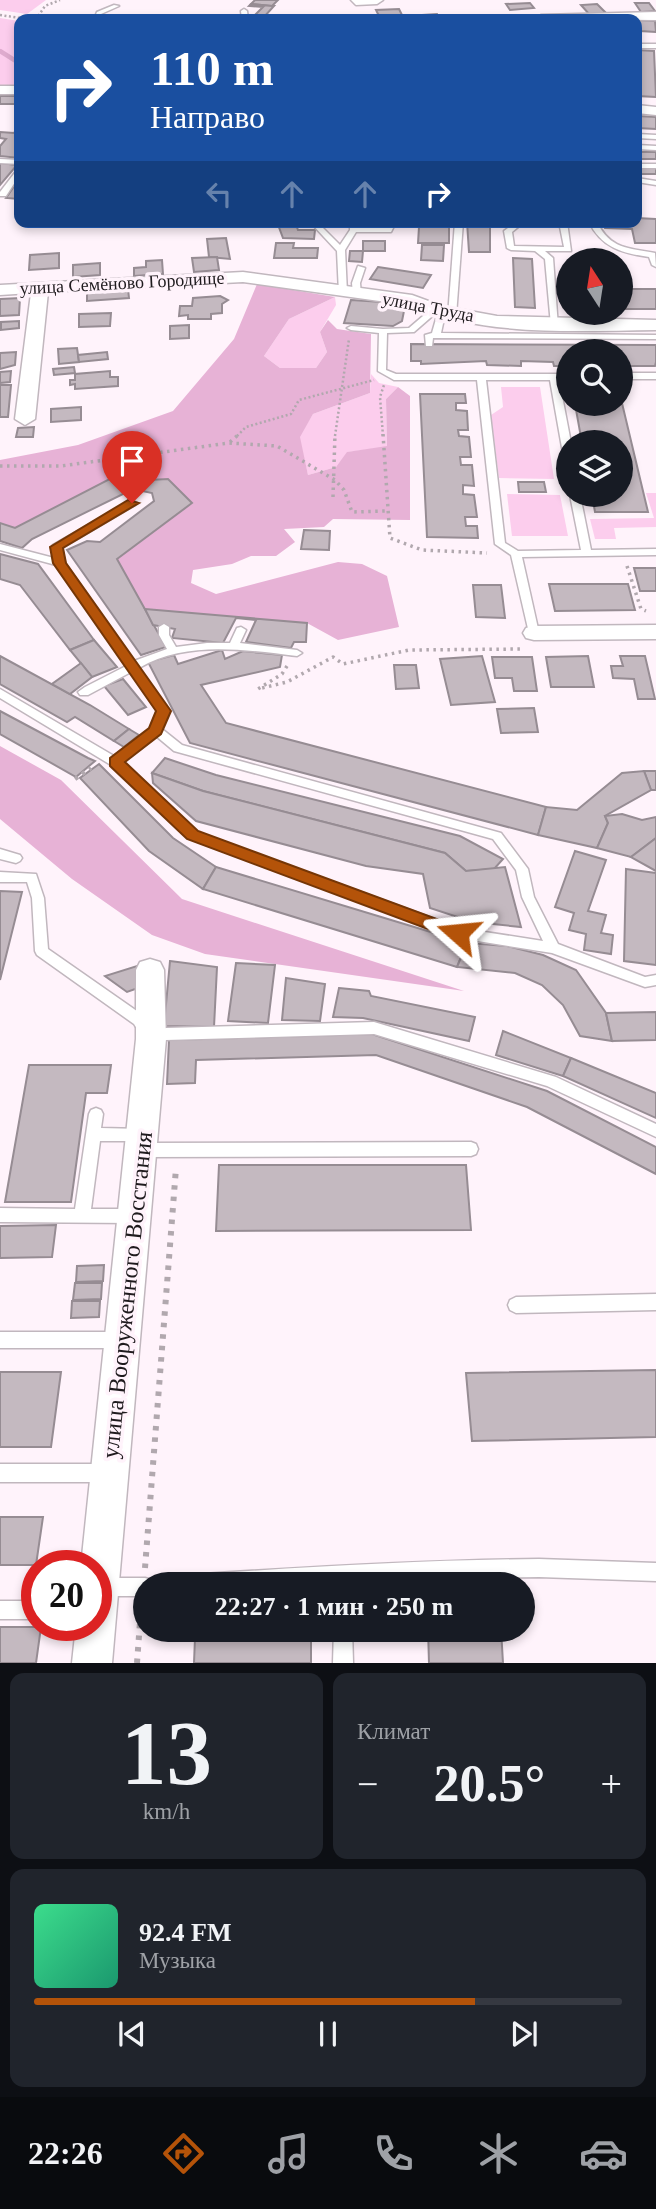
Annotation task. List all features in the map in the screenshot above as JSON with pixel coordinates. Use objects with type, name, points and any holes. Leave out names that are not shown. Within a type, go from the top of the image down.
[{"type":"street","points":[[356,1],[377,0]]},
{"type":"street","points":[[565,13],[595,14]]},
{"type":"street","name":"улица Труда","points":[[243,277],[350,294],[412,300],[442,314],[556,335],[656,325]]},
{"type":"street","name":"улица Семёново Городище","points":[[0,290],[243,277]]},
{"type":"street","points":[[25,419],[40,287]]},
{"type":"street","points":[[534,633],[656,632]]},
{"type":"street","name":"улица Вооруженного Восстания","points":[[102,1550],[152,1039],[150,970]]},
{"type":"street","points":[[92,1663],[94,1641]]},
{"type":"lane","points":[[99,14],[116,6]]},
{"type":"lane","points":[[3,194],[14,178]]},
{"type":"lane","points":[[319,228],[341,250],[350,294]]},
{"type":"lane","points":[[341,250],[353,228]]},
{"type":"lane","points":[[371,228],[389,228]]},
{"type":"lane","points":[[436,335],[458,228]]},
{"type":"lane","points":[[512,228],[508,231],[511,248],[568,249],[563,228]]},
{"type":"lane","points":[[595,228],[598,236],[616,249],[652,255],[656,265]]},
{"type":"lane","points":[[538,249],[549,258],[556,335]]},
{"type":"lane","points":[[350,294],[361,268]]},
{"type":"lane","points":[[351,328],[411,330],[442,314]]},
{"type":"lane","points":[[383,331],[382,371],[394,377],[554,378],[564,430]]},
{"type":"lane","points":[[429,344],[429,335],[493,340],[556,335],[623,341],[656,337]]},
{"type":"lane","points":[[633,376],[656,376]]},
{"type":"lane","points":[[481,377],[500,544],[516,554],[656,552]]},
{"type":"lane","points":[[115,762],[156,730],[163,711],[60,563],[57,547],[132,503]]},
{"type":"lane","points":[[577,507],[586,552]]},
{"type":"lane","points":[[0,547],[60,563]]},
{"type":"lane","points":[[516,554],[534,633]]},
{"type":"lane","points":[[164,627],[164,635],[172,649]]},
{"type":"lane","points":[[233,648],[241,630]]},
{"type":"lane","points":[[84,692],[122,673],[132,664],[172,649],[233,648],[297,653]]},
{"type":"lane","points":[[0,693],[115,762],[192,835],[458,933],[553,948],[645,982],[656,980]]},
{"type":"lane","points":[[156,730],[178,748],[497,836],[522,869],[528,897],[553,948]]},
{"type":"lane","points":[[0,854],[16,858]]},
{"type":"lane","points":[[0,877],[32,877],[38,898],[42,951],[139,1020],[152,1039],[166,1034],[374,1028],[551,1081],[656,1131]]},
{"type":"lane","points":[[82,1216],[96,1114]]},
{"type":"lane","points":[[94,1134],[177,1150],[471,1149]]},
{"type":"lane","points":[[0,1215],[134,1216]]},
{"type":"lane","points":[[516,1305],[656,1302]]},
{"type":"lane","points":[[0,1340],[121,1340]]},
{"type":"lane","points":[[0,1473],[110,1473]]},
{"type":"lane","points":[[499,1572],[603,1568],[656,1572]]},
{"type":"lane","points":[[112,1600],[133,1591]]},
{"type":"lane","points":[[0,1610],[21,1610]]},
{"type":"lane","points":[[343,1642],[343,1663]]},
{"type":"path","points":[[40,14],[45,6],[60,0]]},
{"type":"path","points":[[333,497],[334,441],[351,328]]},
{"type":"path","points":[[229,443],[246,427],[291,414],[299,400],[341,387],[394,377]]},
{"type":"path","points":[[394,377],[382,387],[380,397],[390,538],[422,550],[516,554]]},
{"type":"path","points":[[0,466],[61,466],[229,443],[277,446],[335,480],[344,490],[352,512],[386,511]]},
{"type":"path","points":[[622,552],[641,609],[656,614]]},
{"type":"path","points":[[297,653],[302,658],[288,664],[282,674],[258,689],[268,689],[302,675],[333,657],[343,664],[359,656],[430,648],[523,649],[534,633]]},
{"type":"path","points":[[145,1572],[177,1150]]},
{"type":"path","points":[[137,1663],[139,1642]]},
{"type":"shaded area","points":[[0,0],[46,0],[27,14],[0,10]]},
{"type":"shaded area","points":[[0,18],[14,20],[14,86],[0,87]]},
{"type":"shaded area","points":[[257,284],[335,297],[289,319],[264,356],[280,368],[316,368],[327,352],[320,332],[328,320],[337,329],[371,334],[370,393],[313,414],[300,437],[308,475],[336,467],[347,452],[387,446],[386,399],[398,387],[410,396],[410,520],[333,519],[324,527],[284,529],[295,542],[276,556],[251,556],[232,564],[193,570],[191,583],[216,594],[338,562],[362,564],[387,576],[399,627],[338,640],[307,623],[145,609],[117,559],[192,503],[168,479],[149,480],[127,470],[15,528],[0,523],[0,460],[78,445],[173,411],[234,339]]},
{"type":"shaded area","points":[[335,297],[336,305],[320,332],[327,352],[316,368],[280,368],[264,356],[289,319]]},
{"type":"shaded area","points":[[371,374],[379,383],[398,387],[386,399],[387,447],[348,452],[336,467],[308,475],[299,437],[313,414],[370,393]]},
{"type":"shaded area","points":[[501,387],[540,387],[554,479],[499,478],[491,415],[503,407]]},
{"type":"shaded area","points":[[646,493],[656,493],[656,527],[614,528],[616,539],[595,539],[590,519],[654,518]]},
{"type":"shaded area","points":[[507,494],[556,495],[556,507],[562,507],[568,536],[512,536]]},
{"type":"shaded area","points":[[0,746],[61,780],[182,899],[464,991],[205,954],[152,935],[72,879],[0,819]]},
{"type":"building","points":[[255,0],[278,0],[272,6],[251,4]]},
{"type":"building","points":[[530,3],[534,8],[510,10],[506,4]]},
{"type":"building","points":[[635,3],[649,3],[655,11],[641,12]]},
{"type":"building","points":[[597,4],[606,13],[589,14],[581,5]]},
{"type":"building","points":[[249,6],[274,6],[267,14],[256,14],[263,7]]},
{"type":"building","points":[[399,9],[402,14],[378,14],[376,10]]},
{"type":"building","points":[[642,20],[655,21],[656,32],[642,31]]},
{"type":"building","points":[[642,50],[654,51],[656,97],[642,96]]},
{"type":"building","points":[[0,96],[14,96],[14,104],[0,104]]},
{"type":"building","points":[[642,116],[656,117],[656,129],[642,128]]},
{"type":"building","points":[[0,132],[14,133],[14,157],[0,156],[0,146],[6,139],[0,138]]},
{"type":"building","points":[[642,152],[656,152],[656,159],[642,159]]},
{"type":"building","points":[[0,163],[14,165],[14,169],[0,185]]},
{"type":"building","points":[[642,168],[656,168],[656,174],[642,174]]},
{"type":"building","points":[[14,186],[14,199],[6,198]]},
{"type":"building","points":[[642,218],[656,219],[656,243],[635,243],[632,229],[605,228],[642,228]]},
{"type":"building","points":[[279,228],[315,230],[314,239],[283,238]]},
{"type":"building","points":[[419,228],[449,228],[449,243],[418,243]]},
{"type":"building","points":[[467,228],[490,228],[490,252],[469,252]]},
{"type":"building","points":[[226,238],[230,259],[209,257],[207,239]]},
{"type":"building","points":[[363,241],[385,241],[385,251],[363,251]]},
{"type":"building","points":[[276,243],[294,243],[293,248],[318,248],[317,258],[274,258]]},
{"type":"building","points":[[422,245],[444,245],[443,261],[421,260]]},
{"type":"building","points":[[350,251],[363,251],[362,262],[349,261]]},
{"type":"building","points":[[59,253],[59,268],[29,270],[30,255]]},
{"type":"building","points":[[217,257],[219,270],[194,272],[192,258]]},
{"type":"building","points":[[513,258],[532,259],[535,308],[515,307]]},
{"type":"building","points":[[162,260],[163,274],[134,276],[134,268],[146,267],[146,261]]},
{"type":"building","points":[[100,263],[100,275],[73,277],[73,265]]},
{"type":"building","points":[[378,267],[431,275],[423,288],[370,279]]},
{"type":"building","points":[[128,289],[129,298],[87,301],[87,292]]},
{"type":"building","points":[[634,289],[656,289],[656,309],[634,309]]},
{"type":"building","points":[[220,296],[228,300],[222,304],[222,313],[211,314],[211,319],[188,319],[188,315],[179,316],[180,306],[192,306],[193,298]]},
{"type":"building","points":[[20,298],[19,315],[0,316],[0,299]]},
{"type":"building","points":[[351,300],[398,303],[404,311],[402,321],[393,326],[344,323]]},
{"type":"building","points":[[111,313],[110,326],[79,327],[79,314]]},
{"type":"building","points":[[19,321],[19,328],[1,330],[1,322]]},
{"type":"building","points":[[189,325],[189,338],[170,339],[170,326]]},
{"type":"building","points":[[411,344],[556,345],[556,366],[553,362],[521,361],[521,366],[487,365],[486,361],[421,364],[421,361],[411,361]]},
{"type":"building","points":[[633,345],[656,345],[655,366],[633,366]]},
{"type":"building","points":[[77,348],[79,362],[59,364],[58,349]]},
{"type":"building","points":[[16,352],[15,365],[0,369],[0,353]]},
{"type":"building","points":[[107,352],[108,359],[79,362],[78,355]]},
{"type":"building","points":[[74,367],[75,373],[54,375],[53,369]]},
{"type":"building","points":[[11,371],[10,382],[0,383],[0,372]]},
{"type":"building","points":[[110,371],[110,377],[118,377],[118,386],[75,389],[75,384],[70,385],[70,380],[75,380],[75,374]]},
{"type":"building","points":[[0,385],[11,385],[8,417],[0,417]]},
{"type":"building","points":[[420,394],[465,394],[466,403],[456,403],[456,410],[467,411],[468,430],[458,430],[459,436],[469,437],[471,457],[460,457],[461,465],[472,465],[474,486],[463,485],[463,494],[474,495],[477,517],[465,517],[466,526],[477,526],[478,538],[427,537]]},
{"type":"building","points":[[81,407],[81,420],[51,422],[51,409]]},
{"type":"building","points":[[577,416],[625,416],[628,430],[580,430]]},
{"type":"building","points":[[34,427],[33,437],[16,437],[18,428]]},
{"type":"building","points":[[633,449],[648,512],[595,512],[594,507],[633,507]]},
{"type":"building","points":[[127,470],[149,480],[168,479],[192,503],[117,559],[166,647],[141,655],[67,550],[87,541],[100,542],[154,501],[152,493],[133,489],[32,539],[22,548],[0,541],[0,523],[15,528]]},
{"type":"building","points":[[518,482],[544,482],[546,492],[519,492]]},
{"type":"building","points":[[304,530],[330,531],[329,550],[301,549]]},
{"type":"building","points":[[0,554],[38,564],[94,640],[70,650],[20,585],[0,579]]},
{"type":"building","points":[[634,568],[656,568],[656,591],[640,591]]},
{"type":"building","points":[[549,584],[628,584],[635,610],[555,611]]},
{"type":"building","points":[[473,585],[501,585],[505,618],[476,617]]},
{"type":"building","points":[[145,609],[307,623],[306,642],[294,642],[291,648],[246,642],[256,620],[236,618],[223,643],[172,638],[175,629],[153,625]]},
{"type":"building","points":[[94,640],[117,667],[92,677],[70,650]]},
{"type":"building","points":[[222,650],[225,659],[243,651],[282,655],[280,667],[201,685],[226,723],[546,807],[538,835],[190,743],[148,662],[174,655],[178,664]]},
{"type":"building","points":[[0,656],[129,729],[114,741],[75,717],[67,722],[0,684]]},
{"type":"building","points":[[482,656],[495,702],[451,705],[440,659]]},
{"type":"building","points":[[588,656],[594,687],[551,687],[546,657]]},
{"type":"building","points":[[620,656],[645,656],[655,699],[638,699],[634,679],[613,678],[611,666],[623,666]]},
{"type":"building","points":[[492,657],[532,657],[537,691],[514,691],[512,678],[495,678]]},
{"type":"building","points":[[81,663],[92,677],[70,694],[52,684]]},
{"type":"building","points":[[394,665],[416,665],[419,688],[396,689]]},
{"type":"building","points":[[123,679],[146,707],[128,715],[104,686]]},
{"type":"building","points":[[534,708],[538,732],[501,733],[497,709]]},
{"type":"building","points":[[0,711],[95,761],[76,777],[0,734]]},
{"type":"building","points":[[129,729],[139,735],[124,747],[114,741]]},
{"type":"building","points":[[165,758],[216,775],[460,836],[503,859],[494,869],[466,871],[445,853],[203,791],[152,773]]},
{"type":"building","points":[[99,764],[173,838],[216,867],[203,889],[149,851],[80,778]]},
{"type":"building","points":[[644,771],[656,771],[656,790],[651,790]]},
{"type":"building","points":[[644,771],[651,790],[605,816],[608,823],[597,848],[538,835],[546,807],[577,810],[622,773]]},
{"type":"building","points":[[152,773],[203,791],[445,853],[466,871],[505,867],[521,927],[473,922],[430,908],[423,874],[366,866],[196,821],[153,783]]},
{"type":"building","points":[[622,814],[642,820],[656,817],[656,838],[631,857],[597,848],[608,823],[605,816]]},
{"type":"building","points":[[656,838],[656,871],[631,857]]},
{"type":"building","points":[[575,851],[606,860],[588,911],[606,915],[601,933],[613,935],[611,954],[584,950],[586,934],[569,930],[574,913],[555,907]]},
{"type":"building","points":[[216,867],[467,943],[457,967],[203,889]]},
{"type":"building","points":[[626,869],[656,873],[656,965],[624,961]]},
{"type":"building","points":[[0,891],[22,892],[0,980]]},
{"type":"building","points":[[467,943],[507,946],[543,955],[576,970],[606,1013],[612,1041],[580,1036],[563,1005],[542,985],[515,973],[457,967]]},
{"type":"building","points":[[170,961],[217,967],[214,1027],[164,1026]]},
{"type":"building","points":[[236,963],[275,965],[268,1023],[228,1021]]},
{"type":"building","points":[[137,966],[138,988],[127,992],[105,976]]},
{"type":"building","points":[[286,978],[325,984],[320,1021],[282,1020]]},
{"type":"building","points":[[339,988],[369,991],[371,996],[475,1017],[469,1041],[363,1018],[333,1017]]},
{"type":"building","points":[[656,1012],[656,1040],[612,1041],[606,1013]]},
{"type":"building","points":[[503,1031],[571,1058],[563,1076],[496,1055]]},
{"type":"building","points":[[372,1034],[547,1091],[656,1147],[656,1174],[527,1107],[376,1055],[196,1060],[195,1083],[167,1084],[169,1040]]},
{"type":"building","points":[[571,1058],[656,1093],[656,1118],[563,1076]]},
{"type":"building","points":[[29,1065],[111,1065],[107,1093],[86,1093],[71,1202],[5,1202]]},
{"type":"building","points":[[219,1165],[466,1165],[471,1230],[216,1231]]},
{"type":"building","points":[[56,1225],[52,1257],[0,1258],[0,1226]]},
{"type":"building","points":[[104,1265],[103,1281],[76,1282],[77,1266]]},
{"type":"building","points":[[75,1283],[102,1283],[101,1299],[73,1300]]},
{"type":"building","points":[[72,1301],[100,1301],[99,1317],[71,1318]]},
{"type":"building","points":[[656,1370],[656,1437],[472,1441],[466,1373]]},
{"type":"building","points":[[0,1372],[61,1372],[51,1447],[0,1447]]},
{"type":"building","points":[[0,1517],[43,1517],[38,1550],[21,1550],[21,1565],[0,1565]]},
{"type":"building","points":[[0,1627],[21,1627],[21,1641],[39,1641],[36,1663],[0,1663]]},
{"type":"building","points":[[195,1642],[311,1642],[311,1663],[194,1663]]},
{"type":"building","points":[[428,1642],[502,1642],[503,1663],[429,1663]]},
{"type":"waterway","points":[[0,51],[14,60]]},
{"type":"route","points":[[132,503],[57,547],[60,563],[163,711],[156,730],[115,762],[192,835],[403,915],[458,933]]}]
